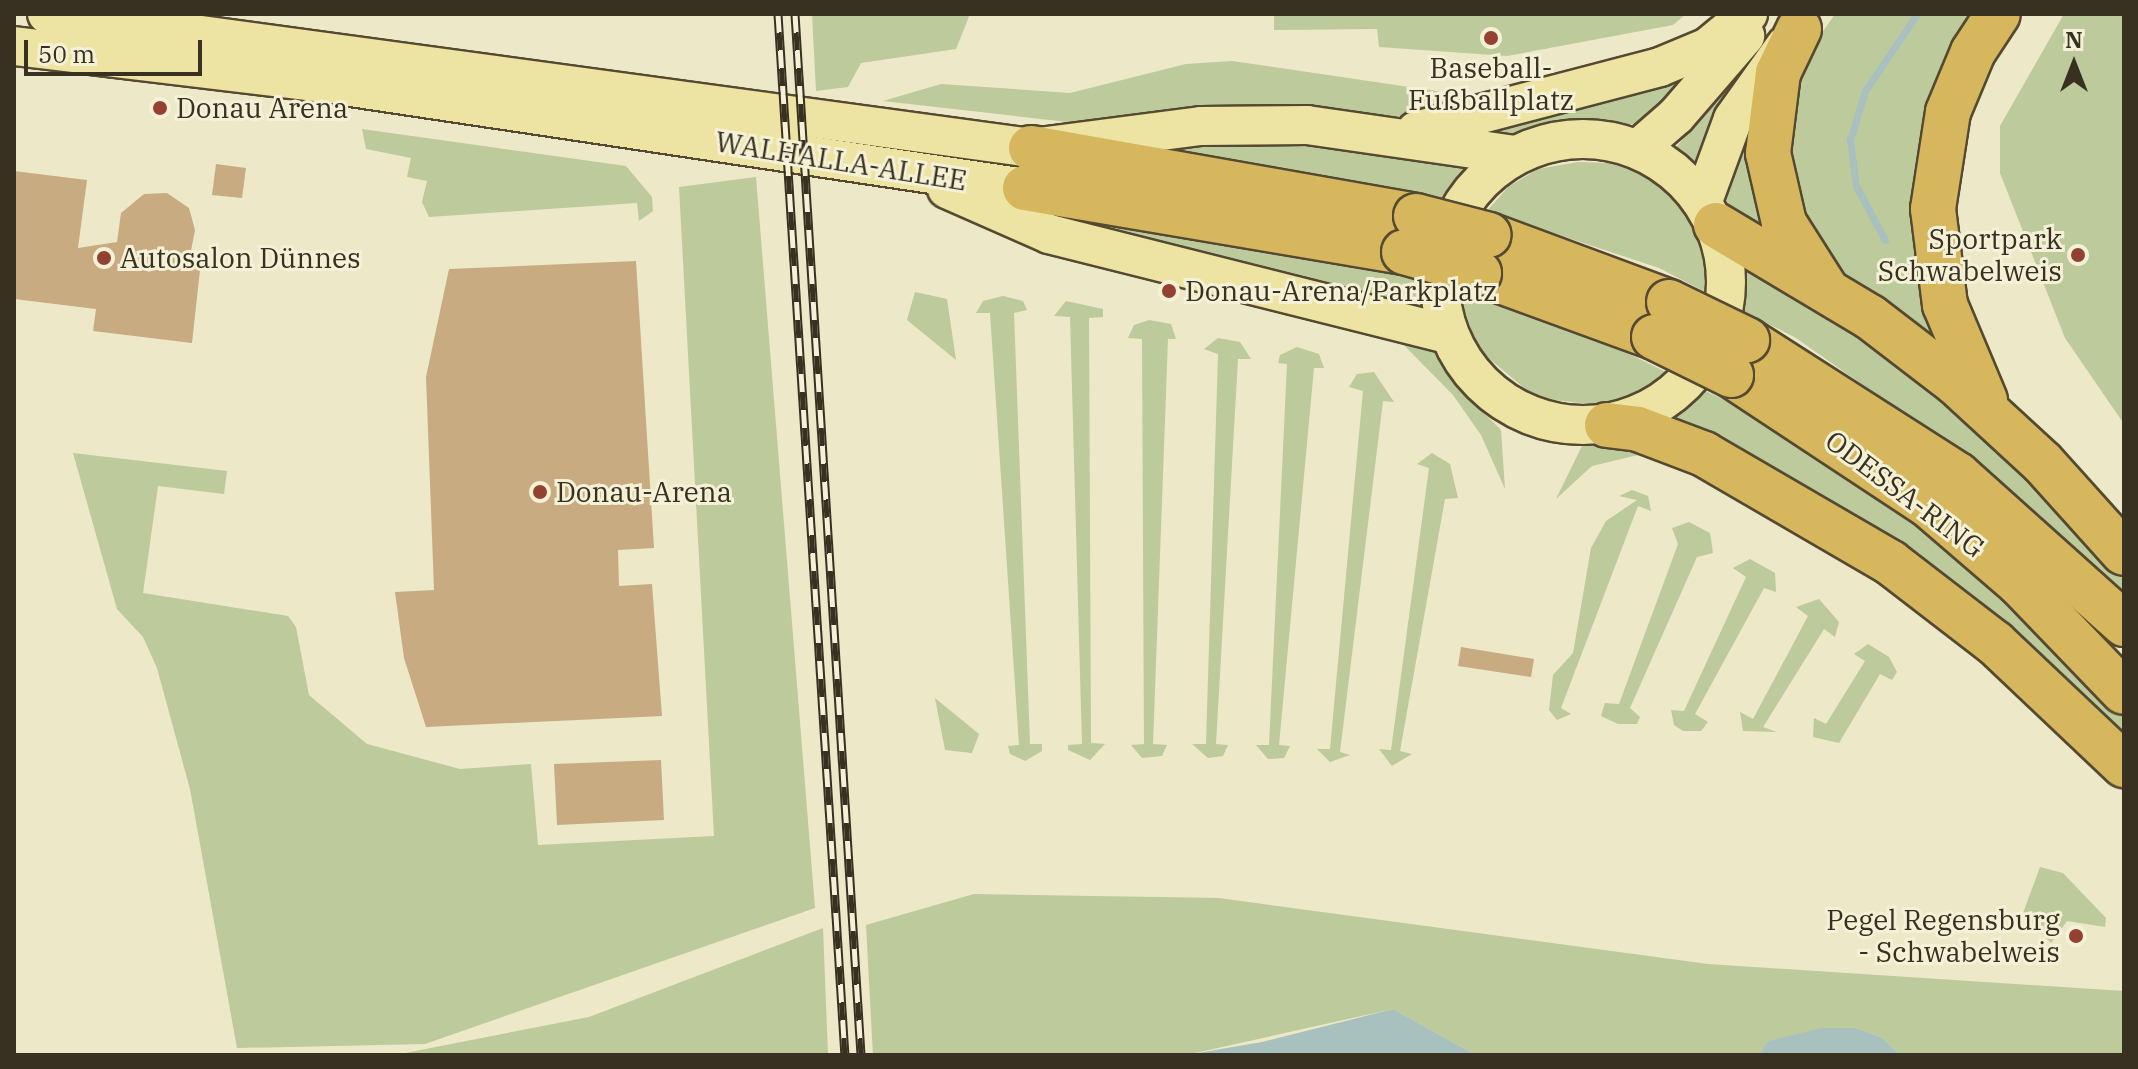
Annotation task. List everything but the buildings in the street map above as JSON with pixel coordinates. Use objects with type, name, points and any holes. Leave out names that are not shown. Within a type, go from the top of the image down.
[{"type":"highway","points":[[1998,14],[1973,52],[1948,112],[1933,209],[1945,305],[1966,364],[1998,419]]},
{"type":"highway","points":[[1790,19],[1778,73],[1768,153],[1784,223],[1826,288]]},
{"type":"highway","name":"WALHALLA-ALLEE","points":[[1028,168],[1410,234],[1484,254],[1662,320]]},
{"type":"highway","points":[[1709,213],[1740,244],[1826,288],[1998,419],[2124,553]]},
{"type":"highway","name":"ODESSA-RING","points":[[1662,320],[1958,475],[2124,624]]},
{"type":"highway","name":"ODESSA-RING","points":[[1739,358],[1927,504],[2019,583],[2124,692]]},
{"type":"highway","points":[[1607,425],[1638,429],[1704,454],[1891,563],[1995,643],[2124,765]]},
{"type":"main road","name":"WALHALLA-ALLEE","points":[[47,14],[1028,168]]},
{"type":"main road","points":[[1398,135],[1660,67],[1708,47],[1748,14]]},
{"type":"main road","points":[[1638,149],[1790,19]]},
{"type":"main road","points":[[1709,213],[1733,119],[1790,19]]},
{"type":"main road","name":"WALHALLA-ALLEE","points":[[14,46],[331,84],[896,169],[1028,168]]},
{"type":"main road","points":[[1028,168],[1201,126],[1307,125],[1398,135],[1515,155]]},
{"type":"main road","points":[[1569,140],[1638,149],[1674,171],[1709,213],[1727,285],[1718,334],[1674,394],[1607,425],[1535,418],[1498,399],[1469,370],[1448,334],[1439,294],[1442,252],[1456,213],[1481,180],[1515,155],[1569,140]]},
{"type":"main road","points":[[896,169],[1049,234],[1448,334]]},
{"type":"green space","points":[[812,14],[970,14],[956,49],[861,63],[848,87],[816,91]]},
{"type":"green space","name":"Baseball- Fußballplatz","points":[[1274,14],[1686,14],[1673,25],[1507,56],[1379,47],[1377,29],[1274,30]]},
{"type":"green space","points":[[1783,14],[1797,14],[1697,167],[1674,150]]},
{"type":"green space","points":[[1835,14],[1981,14],[1937,108],[1966,376],[1831,268],[1780,166],[1799,66]]},
{"type":"green space","name":"Sportpark Schwabelweis","points":[[2064,14],[2124,14],[2124,424],[2065,338],[2000,173],[2000,126]]},
{"type":"green space","points":[[1232,61],[1491,99],[1406,117],[1252,106],[1094,125],[883,101],[941,84],[1070,93],[1186,64]]},
{"type":"green space","points":[[1707,64],[1640,124],[1556,125],[1505,142],[1428,134]]},
{"type":"green space","points":[[1765,89],[1795,258],[1741,228],[1723,198]]},
{"type":"green space","points":[[362,129],[626,166],[652,197],[653,211],[639,221],[637,203],[429,217],[422,202],[427,181],[407,177],[411,158],[366,149]]},
{"type":"green space","points":[[1299,141],[1480,161],[1446,200],[1138,146]]},
{"type":"green space","points":[[1578,162],[1649,164],[1667,172],[1687,192],[1714,246],[1717,298],[1659,268],[1487,211],[1508,187],[1538,169]]},
{"type":"green space","points":[[756,177],[815,908],[425,1044],[237,1048],[190,789],[157,668],[143,637],[117,609],[73,453],[227,471],[224,494],[158,486],[143,593],[288,616],[296,627],[309,695],[367,744],[460,769],[531,764],[538,845],[714,836],[679,187]]},
{"type":"green space","points":[[1026,210],[1376,265],[1421,279],[1424,317]]},
{"type":"green space","points":[[1742,255],[1894,345],[2124,571],[2124,605],[1964,456],[1796,338],[1743,311]]},
{"type":"green space","points":[[1457,290],[1622,343],[1619,349],[1668,373],[1630,397],[1598,405],[1536,398],[1479,350]]},
{"type":"green space","points":[[915,292],[947,299],[956,360],[907,320]]},
{"type":"green space","points":[[1003,296],[1023,301],[1027,310],[1014,313],[1030,744],[1042,744],[1042,751],[1025,761],[1010,754],[1008,746],[1019,745],[990,313],[976,313],[983,301]]},
{"type":"green space","points":[[1066,301],[1103,309],[1103,317],[1089,318],[1091,743],[1105,744],[1090,760],[1068,750],[1068,745],[1082,744],[1070,317],[1054,316]]},
{"type":"green space","points":[[1149,320],[1171,324],[1176,339],[1168,339],[1153,744],[1167,745],[1162,756],[1142,758],[1131,745],[1144,744],[1142,339],[1128,338],[1134,325]]},
{"type":"green space","points":[[1385,326],[1431,341],[1456,385],[1501,430],[1505,489],[1481,435],[1453,395]]},
{"type":"green space","points":[[1218,338],[1240,342],[1251,359],[1238,359],[1216,744],[1228,745],[1223,756],[1208,758],[1192,744],[1206,744],[1218,354],[1204,349]]},
{"type":"green space","points":[[1297,347],[1319,354],[1324,368],[1314,368],[1279,745],[1290,746],[1284,758],[1268,759],[1256,745],[1269,745],[1287,364],[1278,363],[1280,355]]},
{"type":"green space","points":[[1374,372],[1394,402],[1383,401],[1340,752],[1350,755],[1330,762],[1317,749],[1330,749],[1363,391],[1349,387],[1357,374]]},
{"type":"green space","points":[[1693,385],[1758,416],[1950,541],[2124,713],[2124,736],[1792,484],[1660,408]]},
{"type":"green space","points":[[1632,445],[1659,450],[1592,466],[1556,499],[1582,446]]},
{"type":"green space","points":[[1432,453],[1450,464],[1458,498],[1445,499],[1400,751],[1412,754],[1392,766],[1379,749],[1391,750],[1429,468],[1417,464]]},
{"type":"green space","points":[[1632,490],[1648,496],[1651,511],[1638,506],[1561,708],[1571,714],[1557,720],[1549,710],[1553,675],[1573,653],[1591,548],[1606,521],[1637,500],[1619,496]]},
{"type":"green space","points":[[1689,522],[1710,533],[1713,553],[1697,557],[1630,708],[1640,717],[1637,724],[1618,724],[1601,716],[1605,703],[1619,704],[1678,544],[1672,528]]},
{"type":"green space","points":[[1750,559],[1775,573],[1776,592],[1764,588],[1695,714],[1708,722],[1701,731],[1683,731],[1674,725],[1671,710],[1684,711],[1746,577],[1733,568]]},
{"type":"green space","points":[[1819,599],[1839,622],[1835,637],[1824,629],[1763,727],[1777,732],[1743,731],[1740,712],[1753,719],[1808,616],[1796,607]]},
{"type":"green space","points":[[1868,644],[1889,657],[1897,672],[1892,680],[1880,674],[1839,743],[1813,737],[1814,718],[1826,724],[1865,661],[1854,654]]},
{"type":"green space","points":[[935,698],[979,734],[972,753],[945,750]]},
{"type":"green space","points":[[2040,867],[2063,873],[2106,918],[2105,927],[2067,921],[2051,943],[2023,913]]},
{"type":"green space","points":[[974,894],[1219,898],[1708,964],[2124,991],[2124,1055],[1900,1055],[1883,1038],[1856,1028],[1769,1041],[1759,1055],[1476,1055],[1393,1009],[1186,1055],[873,1055],[866,925]]},
{"type":"green space","points":[[823,928],[828,1055],[395,1055],[589,1017]]},
{"type":"water","points":[[1393,1009],[1476,1055],[1186,1055],[1262,1042]]},
{"type":"water","points":[[1823,1028],[1856,1028],[1883,1038],[1900,1055],[1759,1055],[1768,1041]]},
{"type":"waterway","points":[[1885,240],[1856,186],[1850,140],[1865,91],[1917,14]]},
{"type":"railway","points":[[778,14],[845,1055]]},
{"type":"railway","points":[[795,14],[861,1055]]},
{"type":"place","name":"Baseball- Fußballplatz","points":[[1491,38]]},
{"type":"place","name":"Donau Arena","points":[[160,108]]},
{"type":"place","name":"Sportpark Schwabelweis","points":[[2078,255]]},
{"type":"place","name":"Autosalon Dünnes","points":[[104,258]]},
{"type":"place","name":"Donau-Arena/Parkplatz","points":[[1169,291]]},
{"type":"place","name":"Donau-Arena","points":[[540,492]]},
{"type":"place","name":"Pegel Regensburg - Schwabelweis","points":[[2076,936]]}]
